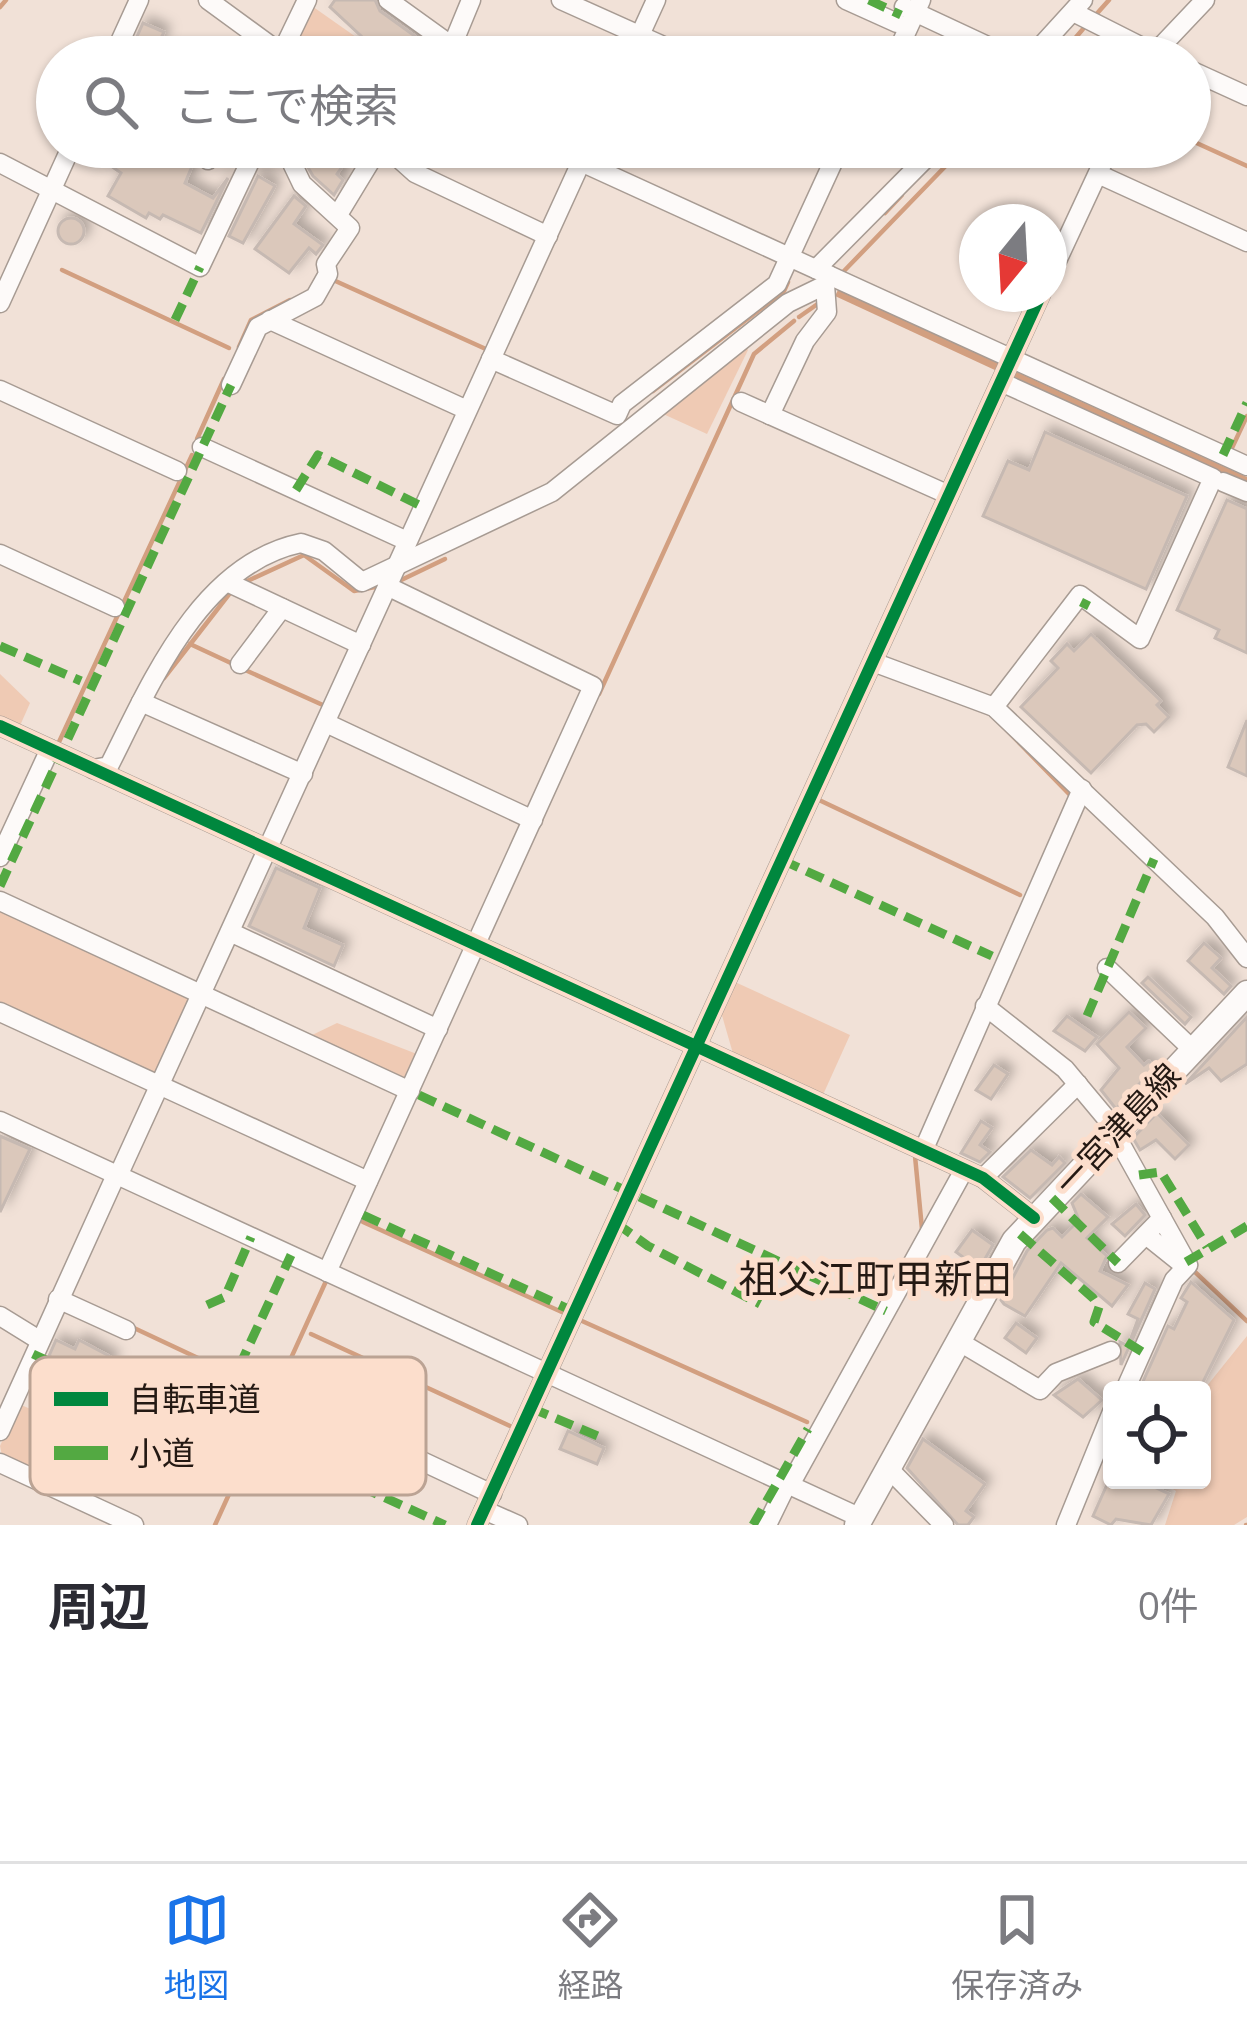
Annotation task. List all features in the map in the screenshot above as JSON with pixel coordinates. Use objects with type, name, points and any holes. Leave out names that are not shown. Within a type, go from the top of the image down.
[{"type":"main road","name":"一宮津島線","points":[[859,1521],[1014,1241],[1247,993]]},
{"type":"street","points":[[122,36],[139,0]]},
{"type":"street","points":[[208,0],[257,36]]},
{"type":"street","points":[[292,36],[307,0]]},
{"type":"street","points":[[388,0],[429,36]]},
{"type":"street","points":[[453,36],[471,0]]},
{"type":"street","points":[[561,0],[640,35],[656,0]]},
{"type":"street","points":[[846,0],[909,9],[966,36]]},
{"type":"street","points":[[1174,36],[1205,0]]},
{"type":"street","points":[[1050,36],[1078,6],[1125,36]]},
{"type":"street","points":[[894,36],[909,9]]},
{"type":"street","points":[[1211,80],[1247,96]]},
{"type":"street","points":[[0,163],[200,267],[247,168]]},
{"type":"street","points":[[0,303],[62,168]]},
{"type":"street","points":[[230,385],[258,327],[315,297],[328,274],[326,264],[350,228],[338,212],[302,184],[294,168]]},
{"type":"street","points":[[338,212],[368,168]]},
{"type":"street","points":[[409,168],[548,236]]},
{"type":"street","points":[[32,1357],[578,168]]},
{"type":"street","points":[[618,168],[1213,478],[1226,477]]},
{"type":"street","points":[[770,415],[805,340],[827,312],[812,270],[836,168]]},
{"type":"street","points":[[491,359],[617,415],[622,404],[777,284],[812,270],[847,168]]},
{"type":"street","points":[[93,769],[109,766],[157,671],[227,581],[302,542],[324,551],[354,580],[391,577],[552,492],[788,303],[812,270],[916,168]]},
{"type":"street","points":[[1067,240],[1101,168]]},
{"type":"street","points":[[1098,174],[1247,242]]},
{"type":"street","points":[[484,1510],[1033,312]]},
{"type":"street","points":[[271,320],[467,410]]},
{"type":"street","points":[[1006,370],[1226,477],[1247,492]]},
{"type":"street","points":[[0,390],[177,471]]},
{"type":"street","points":[[741,402],[949,495]]},
{"type":"street","points":[[202,447],[407,541]]},
{"type":"street","points":[[999,711],[1083,608],[1145,653],[1158,611],[1226,477]]},
{"type":"street","points":[[0,554],[115,607]]},
{"type":"street","points":[[327,1272],[593,686],[391,577]]},
{"type":"street","points":[[227,581],[361,645]]},
{"type":"street","points":[[240,664],[282,608]]},
{"type":"street","points":[[873,662],[999,711],[1216,917],[1247,958]]},
{"type":"street","points":[[141,702],[303,774]]},
{"type":"street","points":[[326,723],[533,820]]},
{"type":"street","points":[[0,726],[983,1178],[1034,1218]]},
{"type":"street","points":[[0,857],[50,749]]},
{"type":"street","points":[[923,1150],[1082,789]]},
{"type":"street","points":[[0,901],[410,1091]]},
{"type":"street","points":[[230,932],[438,1029]]},
{"type":"street","points":[[1107,968],[1192,1049]]},
{"type":"street","points":[[985,1006],[1078,1084],[1115,1131],[1186,1267]]},
{"type":"street","points":[[0,1012],[368,1181]]},
{"type":"street","points":[[983,1178],[1078,1084]]},
{"type":"street","points":[[0,1121],[789,1484],[859,1521]]},
{"type":"street","points":[[767,1525],[964,1169]]},
{"type":"street","points":[[1118,1263],[1162,1218]]},
{"type":"street","points":[[1145,1235],[1186,1267]]},
{"type":"street","points":[[1129,1381],[1174,1280],[1186,1267]]},
{"type":"street","points":[[58,1299],[126,1330]]},
{"type":"street","points":[[0,1316],[39,1340]]},
{"type":"street","points":[[958,1341],[1040,1390],[1056,1373],[1111,1351]]},
{"type":"street","points":[[0,1430],[30,1361]]},
{"type":"street","points":[[1066,1525],[1103,1434]]},
{"type":"street","points":[[0,1463],[30,1477]]},
{"type":"street","points":[[888,1468],[944,1525]]},
{"type":"street","points":[[426,1477],[518,1525]]},
{"type":"street","points":[[69,1495],[134,1525]]},
{"type":"shaded area","points":[[309,4],[355,36],[296,36]]},
{"type":"shaded area","points":[[838,290],[1247,477],[1247,487],[835,296]]},
{"type":"shaded area","points":[[745,345],[748,350],[707,434],[661,413]]},
{"type":"shaded area","points":[[0,674],[30,703],[19,728],[0,719]]},
{"type":"shaded area","points":[[0,907],[192,996],[157,1078],[0,1008]]},
{"type":"shaded area","points":[[735,982],[850,1035],[822,1097],[734,1057],[721,1012]]},
{"type":"shaded area","points":[[337,1023],[422,1056],[409,1083],[306,1038]]},
{"type":"shaded area","points":[[1247,1336],[1247,1517],[1234,1525],[1165,1525],[1173,1489],[1211,1489],[1211,1381]]},
{"type":"shaded area","points":[[19,1404],[30,1409],[30,1472],[3,1460],[0,1446]]},
{"type":"building","points":[[335,0],[375,0],[380,11],[415,36],[361,36],[330,7]]},
{"type":"building","points":[[143,23],[164,32],[162,36],[137,36]]},
{"type":"building","points":[[114,168],[191,168],[185,183],[213,198],[228,178],[201,233],[163,215],[160,219],[149,213],[146,218],[108,196],[121,173]]},
{"type":"building","points":[[308,168],[341,168],[337,174],[343,180],[334,195]]},
{"type":"building","points":[[258,176],[275,186],[243,243],[229,236]]},
{"type":"building","points":[[294,196],[306,206],[294,224],[323,245],[316,254],[309,248],[289,273],[255,249]]},
{"type":"building","points":[[71,218],[81,221],[81,241],[71,244],[61,241],[58,231],[61,221]]},
{"type":"building","points":[[1045,432],[1187,496],[1146,589],[983,516],[1008,461],[1029,470]]},
{"type":"building","points":[[1227,500],[1247,509],[1247,653],[1215,638],[1219,630],[1177,610]]},
{"type":"building","points":[[1091,634],[1161,701],[1157,705],[1169,717],[1154,732],[1146,724],[1137,725],[1091,773],[1021,707],[1058,668],[1051,661],[1067,644],[1074,651]]},
{"type":"building","points":[[1247,720],[1247,776],[1228,767]]},
{"type":"building","points":[[276,868],[320,888],[304,928],[343,945],[334,966],[249,926]]},
{"type":"building","points":[[1204,943],[1221,958],[1212,968],[1231,986],[1224,994],[1188,961]]},
{"type":"building","points":[[1148,977],[1191,1017],[1185,1024],[1142,983]]},
{"type":"building","points":[[1129,1012],[1146,1028],[1127,1047],[1144,1065],[1149,1061],[1155,1067],[1116,1109],[1101,1090],[1119,1068],[1097,1044]]},
{"type":"building","points":[[1067,1016],[1097,1037],[1085,1051],[1054,1031]]},
{"type":"building","points":[[1247,1017],[1247,1064],[1221,1081],[1209,1068],[1185,1084]]},
{"type":"building","points":[[994,1065],[1008,1074],[991,1099],[976,1090]]},
{"type":"building","points":[[1157,1113],[1189,1145],[1175,1159],[1156,1140],[1140,1150],[1133,1138]]},
{"type":"building","points":[[981,1121],[992,1128],[980,1145],[990,1152],[980,1162],[961,1153]]},
{"type":"building","points":[[0,1136],[30,1149],[0,1212]]},
{"type":"building","points":[[1031,1150],[1052,1165],[1059,1157],[1065,1163],[1030,1198],[1003,1177]]},
{"type":"building","points":[[1081,1194],[1108,1217],[1087,1238],[1107,1256],[1100,1271],[1128,1285],[1112,1306],[1061,1263],[1025,1316],[1004,1304],[1001,1300],[1027,1251],[1047,1230],[1053,1228],[1062,1237],[1079,1220],[1072,1203]]},
{"type":"building","points":[[1136,1204],[1145,1215],[1125,1236],[1112,1224]]},
{"type":"building","points":[[972,1230],[993,1245],[979,1269],[956,1252]]},
{"type":"building","points":[[1191,1282],[1234,1320],[1204,1381],[1143,1381],[1168,1326],[1174,1329],[1187,1302],[1181,1298]]},
{"type":"building","points":[[1145,1283],[1155,1289],[1121,1365],[1120,1342],[1128,1346],[1138,1319],[1128,1314]]},
{"type":"building","points":[[1016,1323],[1037,1338],[1026,1353],[1005,1338]]},
{"type":"building","points":[[56,1340],[75,1349],[79,1340],[111,1357],[51,1357]]},
{"type":"building","points":[[1078,1379],[1102,1400],[1083,1417],[1054,1395]]},
{"type":"building","points":[[568,1431],[604,1448],[597,1464],[560,1449]]},
{"type":"building","points":[[923,1439],[985,1484],[966,1511],[974,1517],[968,1525],[958,1525],[907,1468]]},
{"type":"building","points":[[1105,1489],[1158,1489],[1169,1494],[1151,1525],[1116,1519],[1111,1525],[1093,1516]]},
{"type":"waterway","points":[[0,7],[6,0]]},
{"type":"waterway","points":[[1093,18],[1109,0]]},
{"type":"waterway","points":[[1077,36],[1083,29]]},
{"type":"waterway","points":[[1211,150],[1247,166]]},
{"type":"waterway","points":[[844,271],[944,168]]},
{"type":"waterway","points":[[885,213],[902,195]]},
{"type":"waterway","points":[[62,270],[229,348]]},
{"type":"waterway","points":[[331,279],[488,350]]},
{"type":"waterway","points":[[653,391],[784,291],[788,282]]},
{"type":"waterway","points":[[239,347],[251,320],[290,300]]},
{"type":"waterway","points":[[799,317],[819,303]]},
{"type":"waterway","points":[[599,694],[754,354],[794,321]]},
{"type":"waterway","points":[[197,439],[224,379]]},
{"type":"waterway","points":[[1231,450],[1247,416]]},
{"type":"waterway","points":[[59,742],[192,455]]},
{"type":"waterway","points":[[243,583],[304,555],[354,591],[375,587]]},
{"type":"waterway","points":[[395,583],[445,559]]},
{"type":"waterway","points":[[164,678],[230,593]]},
{"type":"waterway","points":[[190,644],[233,664]]},
{"type":"waterway","points":[[243,669],[325,706]]},
{"type":"waterway","points":[[993,716],[1071,796]]},
{"type":"waterway","points":[[819,800],[1020,895]]},
{"type":"waterway","points":[[915,1156],[922,1229]]},
{"type":"waterway","points":[[363,1222],[564,1313]]},
{"type":"waterway","points":[[1193,1270],[1247,1321]]},
{"type":"waterway","points":[[291,1357],[327,1279]]},
{"type":"waterway","points":[[582,1321],[807,1422]]},
{"type":"waterway","points":[[134,1328],[196,1357]]},
{"type":"waterway","points":[[311,1334],[361,1357]]},
{"type":"waterway","points":[[426,1387],[510,1426]]},
{"type":"waterway","points":[[215,1525],[229,1495]]},
{"type":"marked path","points":[[869,0],[901,15]]},
{"type":"marked path","points":[[175,320],[200,267]]},
{"type":"marked path","points":[[0,886],[231,385]]},
{"type":"marked path","points":[[1223,455],[1247,403]]},
{"type":"marked path","points":[[296,490],[318,455],[423,507]]},
{"type":"marked path","points":[[1083,608],[1087,600]]},
{"type":"marked path","points":[[0,646],[81,681]]},
{"type":"marked path","points":[[1087,1016],[1154,859]]},
{"type":"marked path","points":[[782,860],[992,956]]},
{"type":"marked path","points":[[419,1095],[886,1311]]},
{"type":"marked path","points":[[1139,1175],[1161,1172],[1207,1247]]},
{"type":"marked path","points":[[1052,1198],[1118,1263]]},
{"type":"marked path","points":[[363,1215],[575,1312]]},
{"type":"marked path","points":[[616,1223],[648,1246],[760,1304]]},
{"type":"marked path","points":[[1186,1262],[1247,1226]]},
{"type":"marked path","points":[[1020,1234],[1093,1298],[1099,1307],[1094,1322],[1144,1353]]},
{"type":"marked path","points":[[207,1305],[225,1297],[251,1237]]},
{"type":"marked path","points":[[244,1357],[291,1255]]},
{"type":"marked path","points":[[33,1354],[39,1357]]},
{"type":"marked path","points":[[531,1408],[605,1439]]},
{"type":"marked path","points":[[753,1525],[808,1429]]},
{"type":"marked path","points":[[379,1495],[445,1525]]},
{"type":"cycle path","points":[[477,1525],[1033,312]]},
{"type":"cycle path","points":[[0,726],[983,1178],[1034,1218]]},
{"type":"district","name":"祖父江町甲新田","points":[[875,1277]]}]
